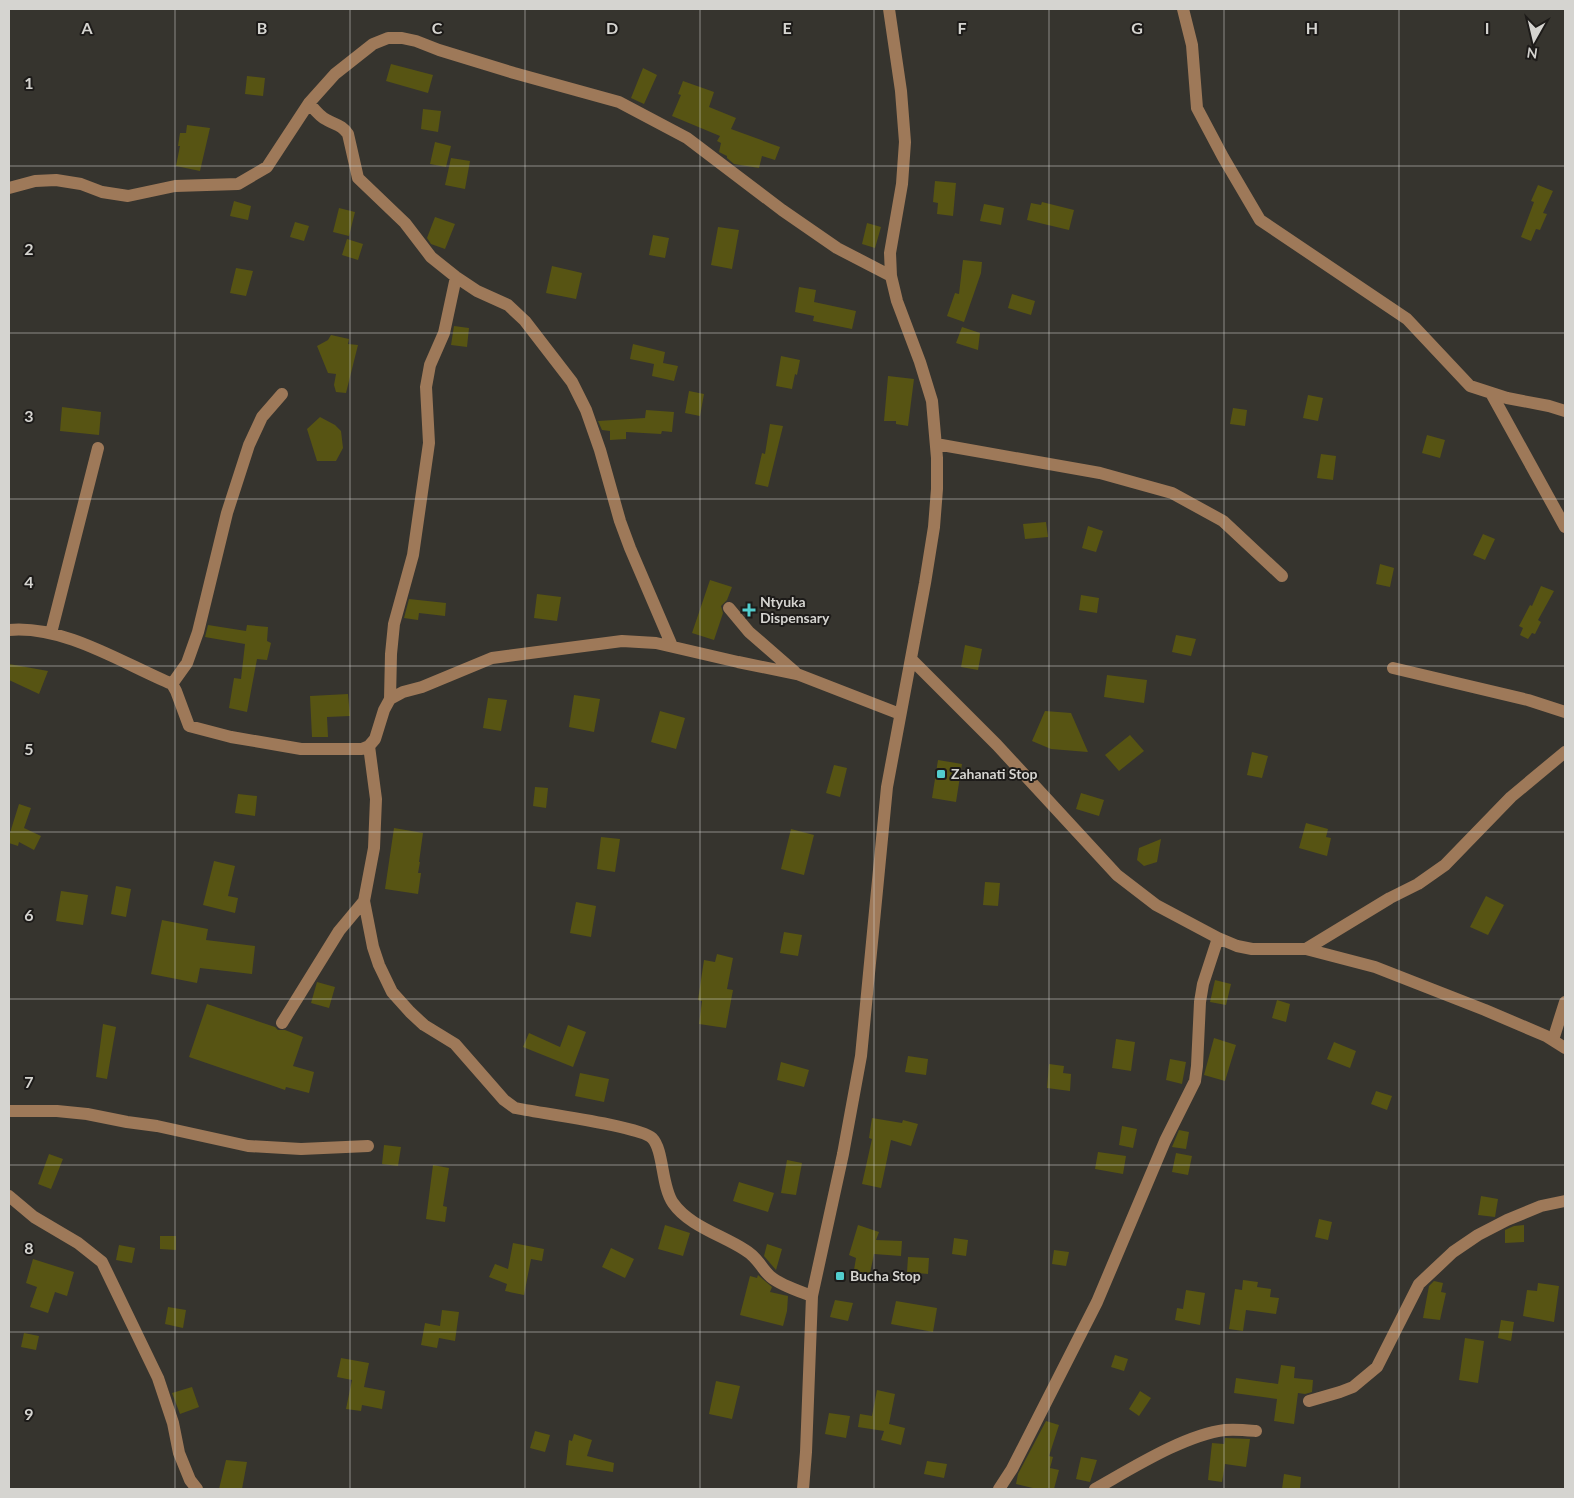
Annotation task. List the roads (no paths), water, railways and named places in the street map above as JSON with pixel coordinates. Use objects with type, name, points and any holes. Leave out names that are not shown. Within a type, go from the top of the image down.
[{"type":"street","points":[[803,1489],[812,1296],[845,1147],[861,1056],[887,787],[934,527],[937,481],[932,401],[920,362],[897,301],[891,276],[890,253],[902,184],[905,142],[901,91],[889,9]]},
{"type":"street","points":[[1183,9],[1192,45],[1197,108],[1260,220],[1407,319],[1470,386],[1507,398],[1565,411]]},
{"type":"street","points":[[9,188],[35,181],[56,180],[81,184],[102,192],[128,196],[175,186],[238,184],[267,167],[309,103],[335,74],[373,44],[388,38],[402,38],[514,73],[619,102],[687,138],[782,210],[837,248],[891,276]]},
{"type":"street","points":[[309,103],[326,120],[345,129],[348,134],[358,178],[405,223],[431,257],[456,277],[478,291],[508,305],[519,315],[572,382],[589,418],[630,548],[672,646]]},
{"type":"street","points":[[9,630],[20,629],[51,634],[76,641],[172,684],[189,726],[231,737],[301,749],[362,750],[369,746],[375,739],[384,710],[390,699],[394,624],[413,554],[429,443],[426,401],[427,380],[430,366],[444,334],[456,277]]},
{"type":"street","points":[[1491,392],[1565,527]]},
{"type":"street","points":[[172,684],[187,663],[198,632],[227,513],[250,444],[262,417],[282,394]]},
{"type":"street","points":[[936,444],[1100,473],[1172,493],[1223,521],[1282,576]]},
{"type":"street","points":[[51,634],[98,448]]},
{"type":"street","points":[[729,608],[749,632],[797,674]]},
{"type":"street","points":[[390,699],[403,692],[422,687],[492,658],[622,641],[672,646],[797,674],[900,714]]},
{"type":"street","points":[[911,659],[997,745],[1117,876],[1156,905],[1237,946],[1252,949],[1306,948],[1375,967],[1485,1010],[1553,1040],[1565,1048]]},
{"type":"street","points":[[1393,668],[1528,700],[1565,712]]},
{"type":"street","points":[[369,746],[376,799],[374,848],[364,901],[373,948],[392,992],[424,1025],[455,1044],[504,1100],[516,1108],[616,1127],[652,1137],[656,1145],[671,1201],[679,1211],[699,1225],[746,1250],[758,1259],[770,1276],[812,1296]]},
{"type":"street","points":[[1306,948],[1390,898],[1418,884],[1445,865],[1510,797],[1565,752]]},
{"type":"street","points":[[282,1022],[339,931],[364,901]]},
{"type":"street","points":[[999,1489],[1012,1469],[1097,1302],[1165,1140],[1191,1090],[1198,1066],[1200,1002],[1218,938]]},
{"type":"street","points":[[1553,1040],[1565,1002]]},
{"type":"street","points":[[9,1111],[57,1111],[87,1114],[157,1126],[248,1146],[301,1149],[368,1146]]},
{"type":"street","points":[[9,1196],[34,1216],[78,1243],[102,1262],[158,1378],[173,1423],[178,1453],[190,1480],[197,1489]]},
{"type":"street","points":[[1309,1401],[1353,1386],[1377,1367],[1419,1284],[1454,1252],[1478,1235],[1507,1220],[1541,1206],[1565,1201]]},
{"type":"street","points":[[1095,1489],[1180,1444],[1204,1435],[1225,1430],[1256,1431]]},
{"type":"place","name":"Ntyuka Dispensary","points":[[749,610]]},
{"type":"place","name":"Zahanati Stop","points":[[941,774]]},
{"type":"place","name":"Bucha Stop","points":[[840,1276]]}]
